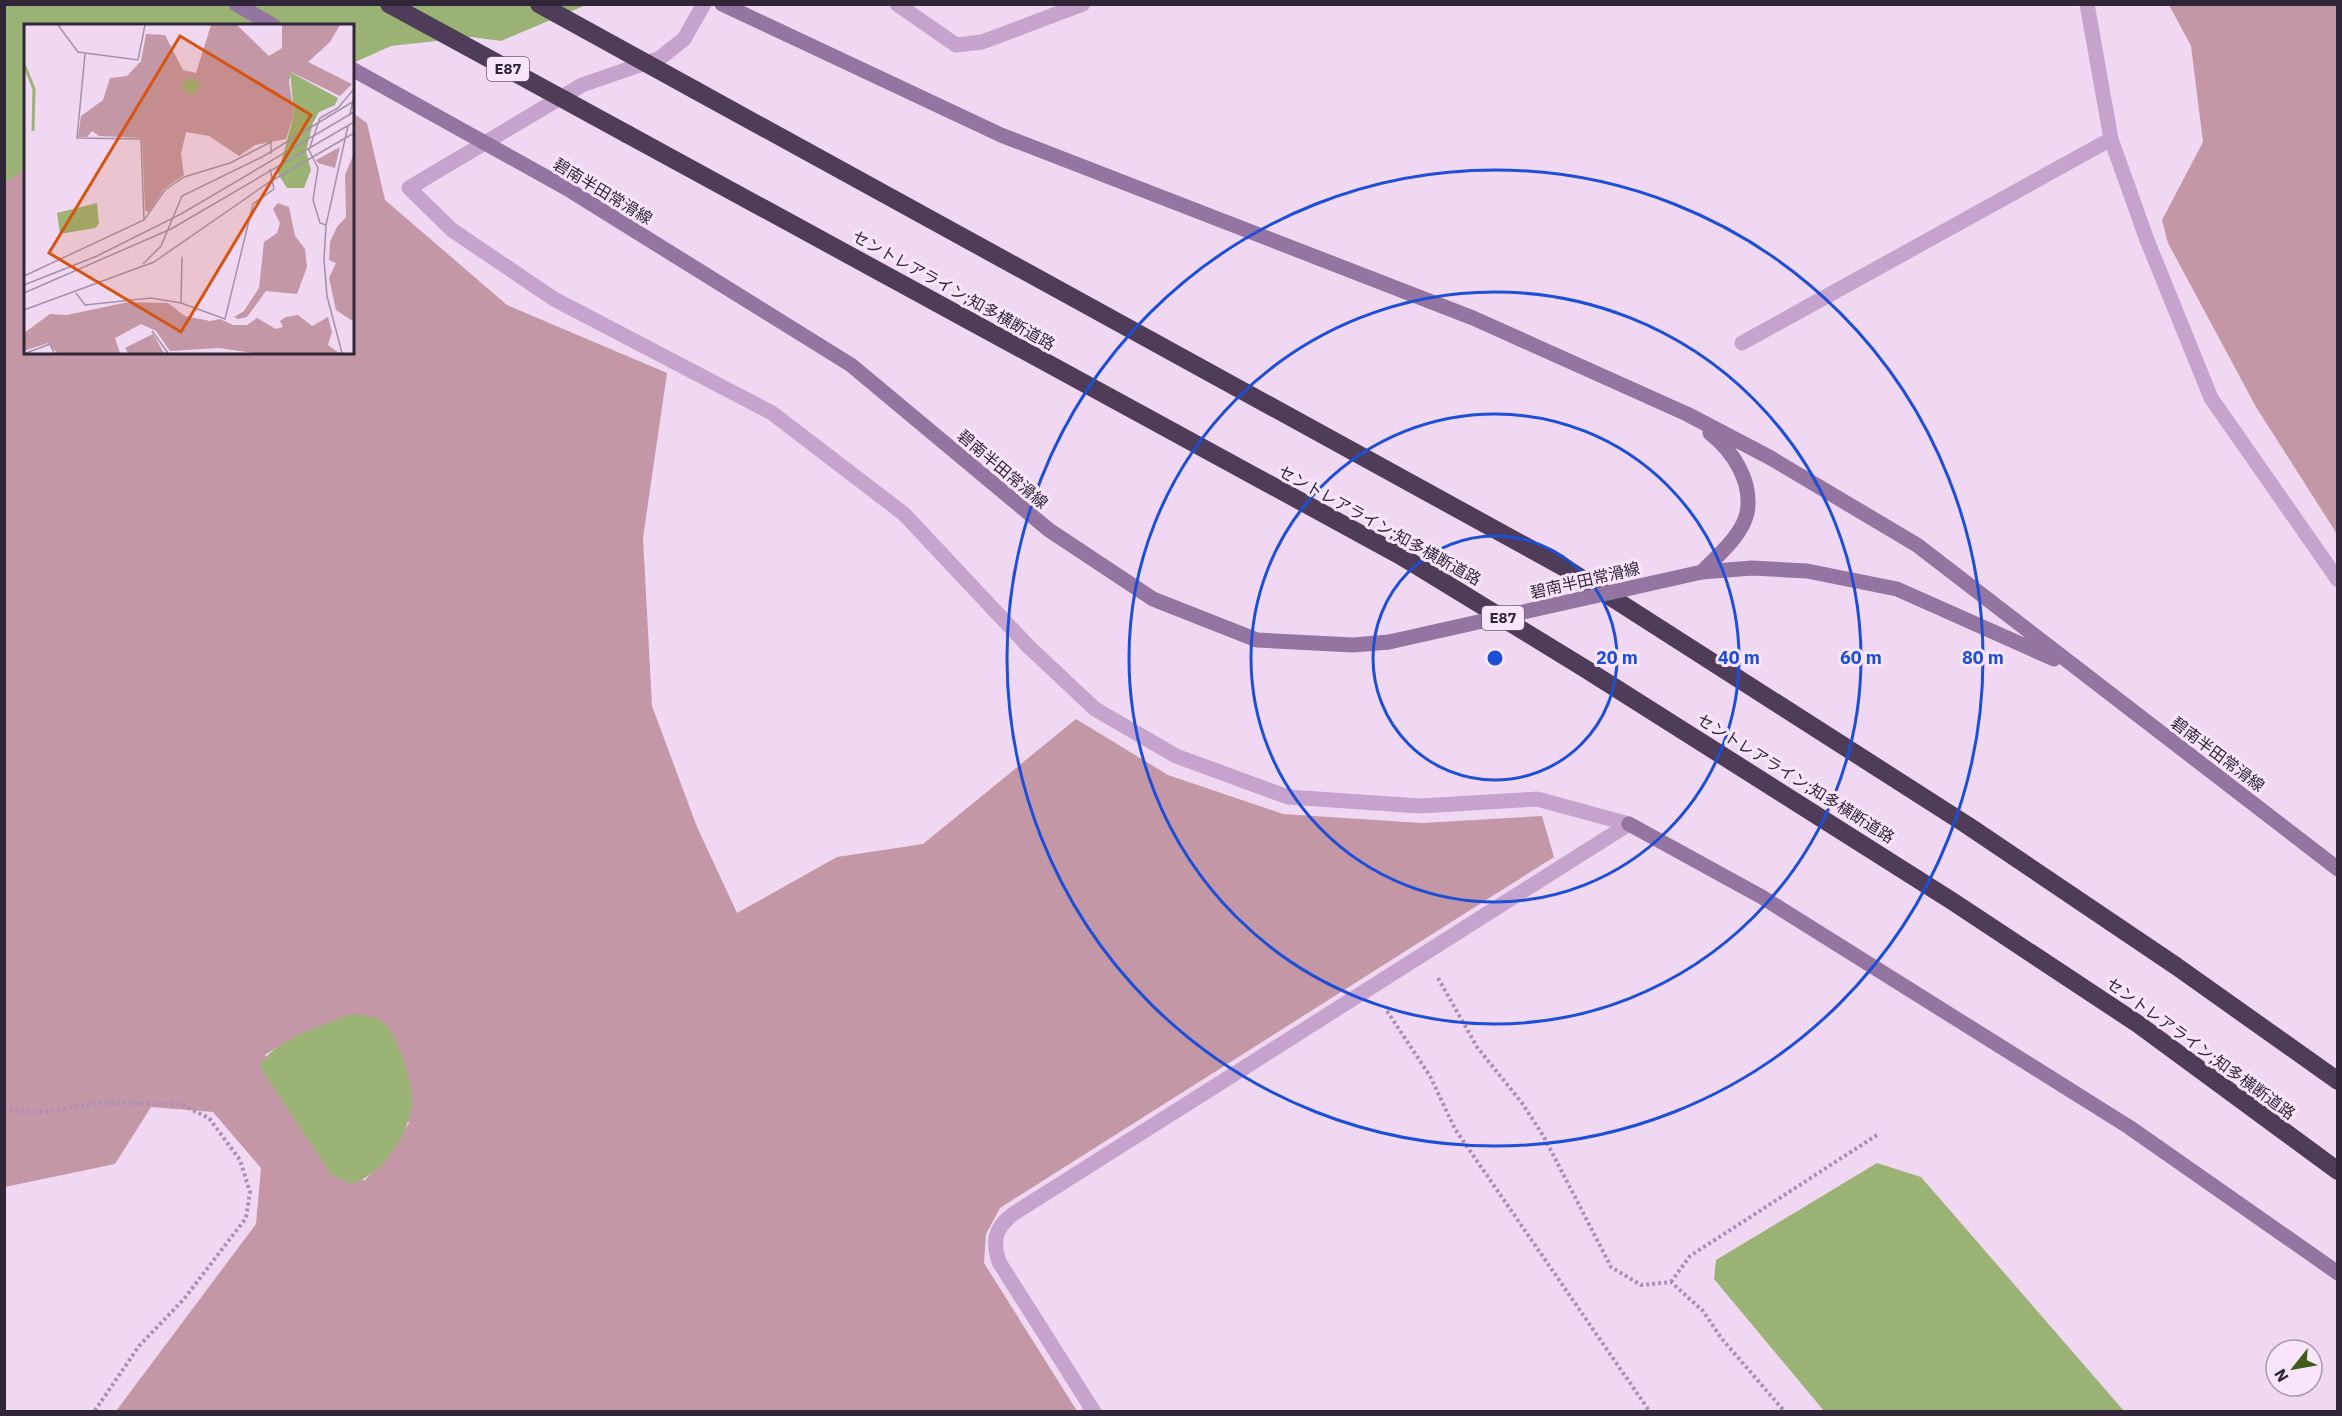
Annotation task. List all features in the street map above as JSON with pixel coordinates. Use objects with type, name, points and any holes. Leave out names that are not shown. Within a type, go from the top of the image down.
[{"type":"highway","name":"セントレアライン;知多横断道路","points":[[389,4],[1411,562],[1759,777],[1971,914],[2138,1024],[2337,1171]]},
{"type":"highway","points":[[539,4],[1567,569],[1967,825],[2176,966],[2337,1081]]},
{"type":"main road","points":[[236,4],[271,24]]},
{"type":"main road","name":"碧南半田常滑線","points":[[722,4],[743,16],[1001,135],[1473,318],[1687,414],[1769,457],[1917,545],[2337,869]]},
{"type":"main road","name":"碧南半田常滑線","points":[[354,70],[566,188],[851,365],[1049,530],[1153,599],[1257,640],[1353,645],[1389,642],[1701,572],[1752,568],[1807,571],[1897,589],[2076,669]]},
{"type":"main road","name":"碧南半田常滑線","points":[[1687,414],[1718,439],[1736,459],[1746,486],[1747,514],[1732,540],[1701,572]]},
{"type":"main road","points":[[1629,824],[1762,897],[2119,1121],[2337,1273]]},
{"type":"street","points":[[704,4],[684,39],[660,58],[582,85],[409,188],[452,230],[554,299],[772,413],[904,514],[1028,646],[1095,709],[1176,756],[1288,797],[1420,806],[1538,799],[1629,824]]},
{"type":"street","points":[[897,4],[956,45],[982,42],[1083,4]]},
{"type":"street","points":[[2086,4],[2111,139],[2147,240],[2211,398],[2337,580]]},
{"type":"street","points":[[1742,343],[2111,139]]},
{"type":"street","points":[[1094,1412],[999,1262],[994,1246],[1000,1224],[1629,824]]},
{"type":"path","points":[[1425,955],[1477,1047],[1522,1103],[1544,1137],[1611,1267],[1641,1285],[1671,1282],[1703,1311],[1722,1339],[1785,1412]]},
{"type":"path","points":[[1371,987],[1430,1076],[1455,1129],[1650,1412]]},
{"type":"path","points":[[4,1107],[17,1111],[45,1112],[96,1103],[180,1104],[209,1118],[240,1160],[250,1192],[246,1218],[184,1299],[139,1346],[94,1412]]},
{"type":"path","points":[[1671,1282],[1690,1256],[1877,1135]]},
{"type":"shaded area","points":[[5,5],[586,5],[501,41],[472,37],[391,46],[354,63],[354,24],[24,24],[24,170],[5,183]]},
{"type":"shaded area","points":[[2169,5],[2337,5],[2337,534],[2256,407],[2168,243],[2162,220],[2203,142],[2191,46]]},
{"type":"shaded area","points":[[354,114],[367,123],[385,200],[507,305],[667,373],[643,538],[652,706],[697,827],[737,913],[837,857],[923,844],[1076,719],[1168,775],[1283,814],[1422,823],[1542,816],[1554,857],[1000,1208],[986,1234],[984,1263],[1077,1411],[116,1411],[256,1224],[261,1168],[213,1112],[151,1107],[115,1164],[5,1187],[4,183],[24,170],[24,354],[354,354]],"holes":[[[351,1014],[409,1123],[389,1156],[364,1181],[265,1055],[279,1046]]]},
{"type":"shaded area","points":[[351,1014],[378,1019],[391,1031],[404,1060],[412,1099],[407,1125],[393,1151],[374,1172],[351,1184],[331,1174],[260,1067],[266,1057],[287,1041]]},
{"type":"shaded area","points":[[1877,1163],[1921,1177],[2124,1411],[1824,1411],[1714,1279],[1716,1260]]}]
